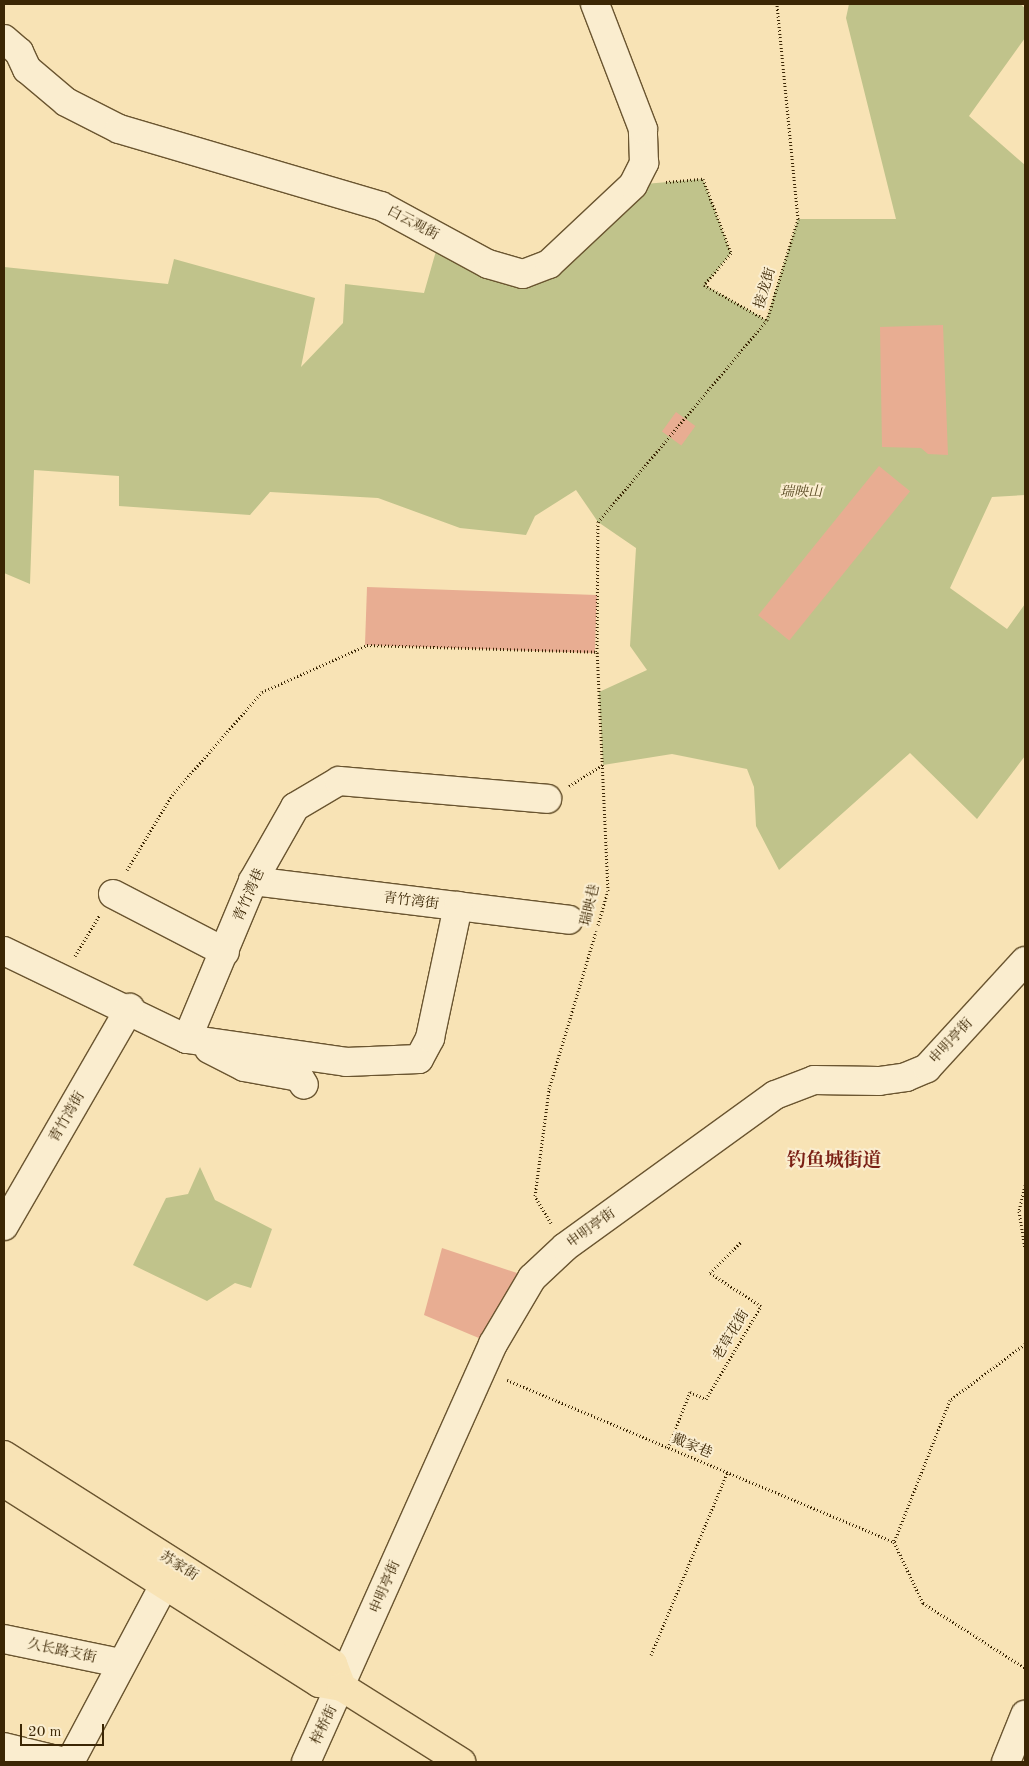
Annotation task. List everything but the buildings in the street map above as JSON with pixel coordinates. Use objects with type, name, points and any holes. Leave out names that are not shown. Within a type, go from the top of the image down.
[{"type":"main road","name":"苏家街","points":[[4,1455],[333,1664],[342,1688]]},
{"type":"main road","name":"苏家街","points":[[4,1483],[319,1682],[342,1688],[461,1762]]},
{"type":"street","name":"白云观街","points":[[4,39],[19,52],[27,69],[66,102],[119,129],[381,206],[488,264],[523,274],[549,264],[633,185],[644,163],[643,129],[595,4]]},
{"type":"street","name":"青竹湾巷","points":[[187,1038],[225,952],[253,881],[296,807],[339,781],[547,800]]},
{"type":"street","name":"青竹湾街","points":[[253,881],[569,920]]},
{"type":"street","points":[[113,894],[225,952]]},
{"type":"street","points":[[187,1038],[346,1062],[419,1059],[430,1038],[458,906]]},
{"type":"street","points":[[4,951],[130,1008],[244,1068],[298,1077],[304,1085]]},
{"type":"street","name":"申明亭街","points":[[342,1688],[481,1369],[532,1278],[565,1247],[775,1095],[814,1080],[879,1081],[906,1077],[927,1068],[1025,961]]},
{"type":"street","name":"青竹湾街","points":[[4,1226],[130,1008]]},
{"type":"street","points":[[70,1762],[120,1663],[164,1585]]},
{"type":"street","name":"久长路支街","points":[[4,1639],[120,1663]]},
{"type":"street","name":"梓桥街","points":[[306,1762],[342,1688]]},
{"type":"street","points":[[1006,1762],[1025,1714]]},
{"type":"street","points":[[4,1747],[65,1762]]},
{"type":"path","name":"接龙街","points":[[598,522],[766,320],[798,219],[776,4]]},
{"type":"path","points":[[633,185],[703,179],[731,253],[704,285],[766,320]]},
{"type":"path","name":"瑞映巷","points":[[565,1247],[535,1196],[549,1089],[608,891],[597,652],[598,522]]},
{"type":"path","points":[[154,823],[172,795],[262,692],[367,645],[597,652]]},
{"type":"path","points":[[547,800],[603,765]]},
{"type":"path","points":[[1025,1185],[1019,1212],[1025,1247]]},
{"type":"path","name":"老草花街","points":[[668,1448],[690,1392],[706,1399],[761,1306],[710,1273],[742,1240]]},
{"type":"path","points":[[1025,1344],[950,1400],[894,1542],[923,1603],[1025,1668]]},
{"type":"path","name":"戴家巷","points":[[481,1369],[894,1542]]},
{"type":"path","points":[[651,1655],[727,1473]]},
{"type":"green space","name":"瑞映山","points":[[849,4],[1020,4],[1025,8],[1025,38],[969,116],[1025,165],[1025,495],[992,497],[950,588],[1007,629],[1025,604],[1025,756],[977,819],[910,753],[779,870],[756,826],[754,787],[747,769],[672,754],[603,765],[599,692],[647,670],[630,646],[636,548],[598,522],[576,490],[535,516],[526,535],[460,528],[378,498],[270,492],[250,515],[119,506],[119,476],[34,470],[30,584],[4,573],[4,267],[168,284],[174,259],[315,298],[301,367],[343,323],[345,284],[424,293],[440,237],[523,274],[633,185],[703,179],[731,253],[705,285],[766,320],[798,219],[896,219],[846,18]]},
{"type":"green space","points":[[200,1167],[215,1200],[272,1229],[251,1288],[235,1283],[207,1301],[133,1265],[166,1198],[188,1194]]},
{"type":"district","name":"钓鱼城街道","points":[[834,1162]]}]
